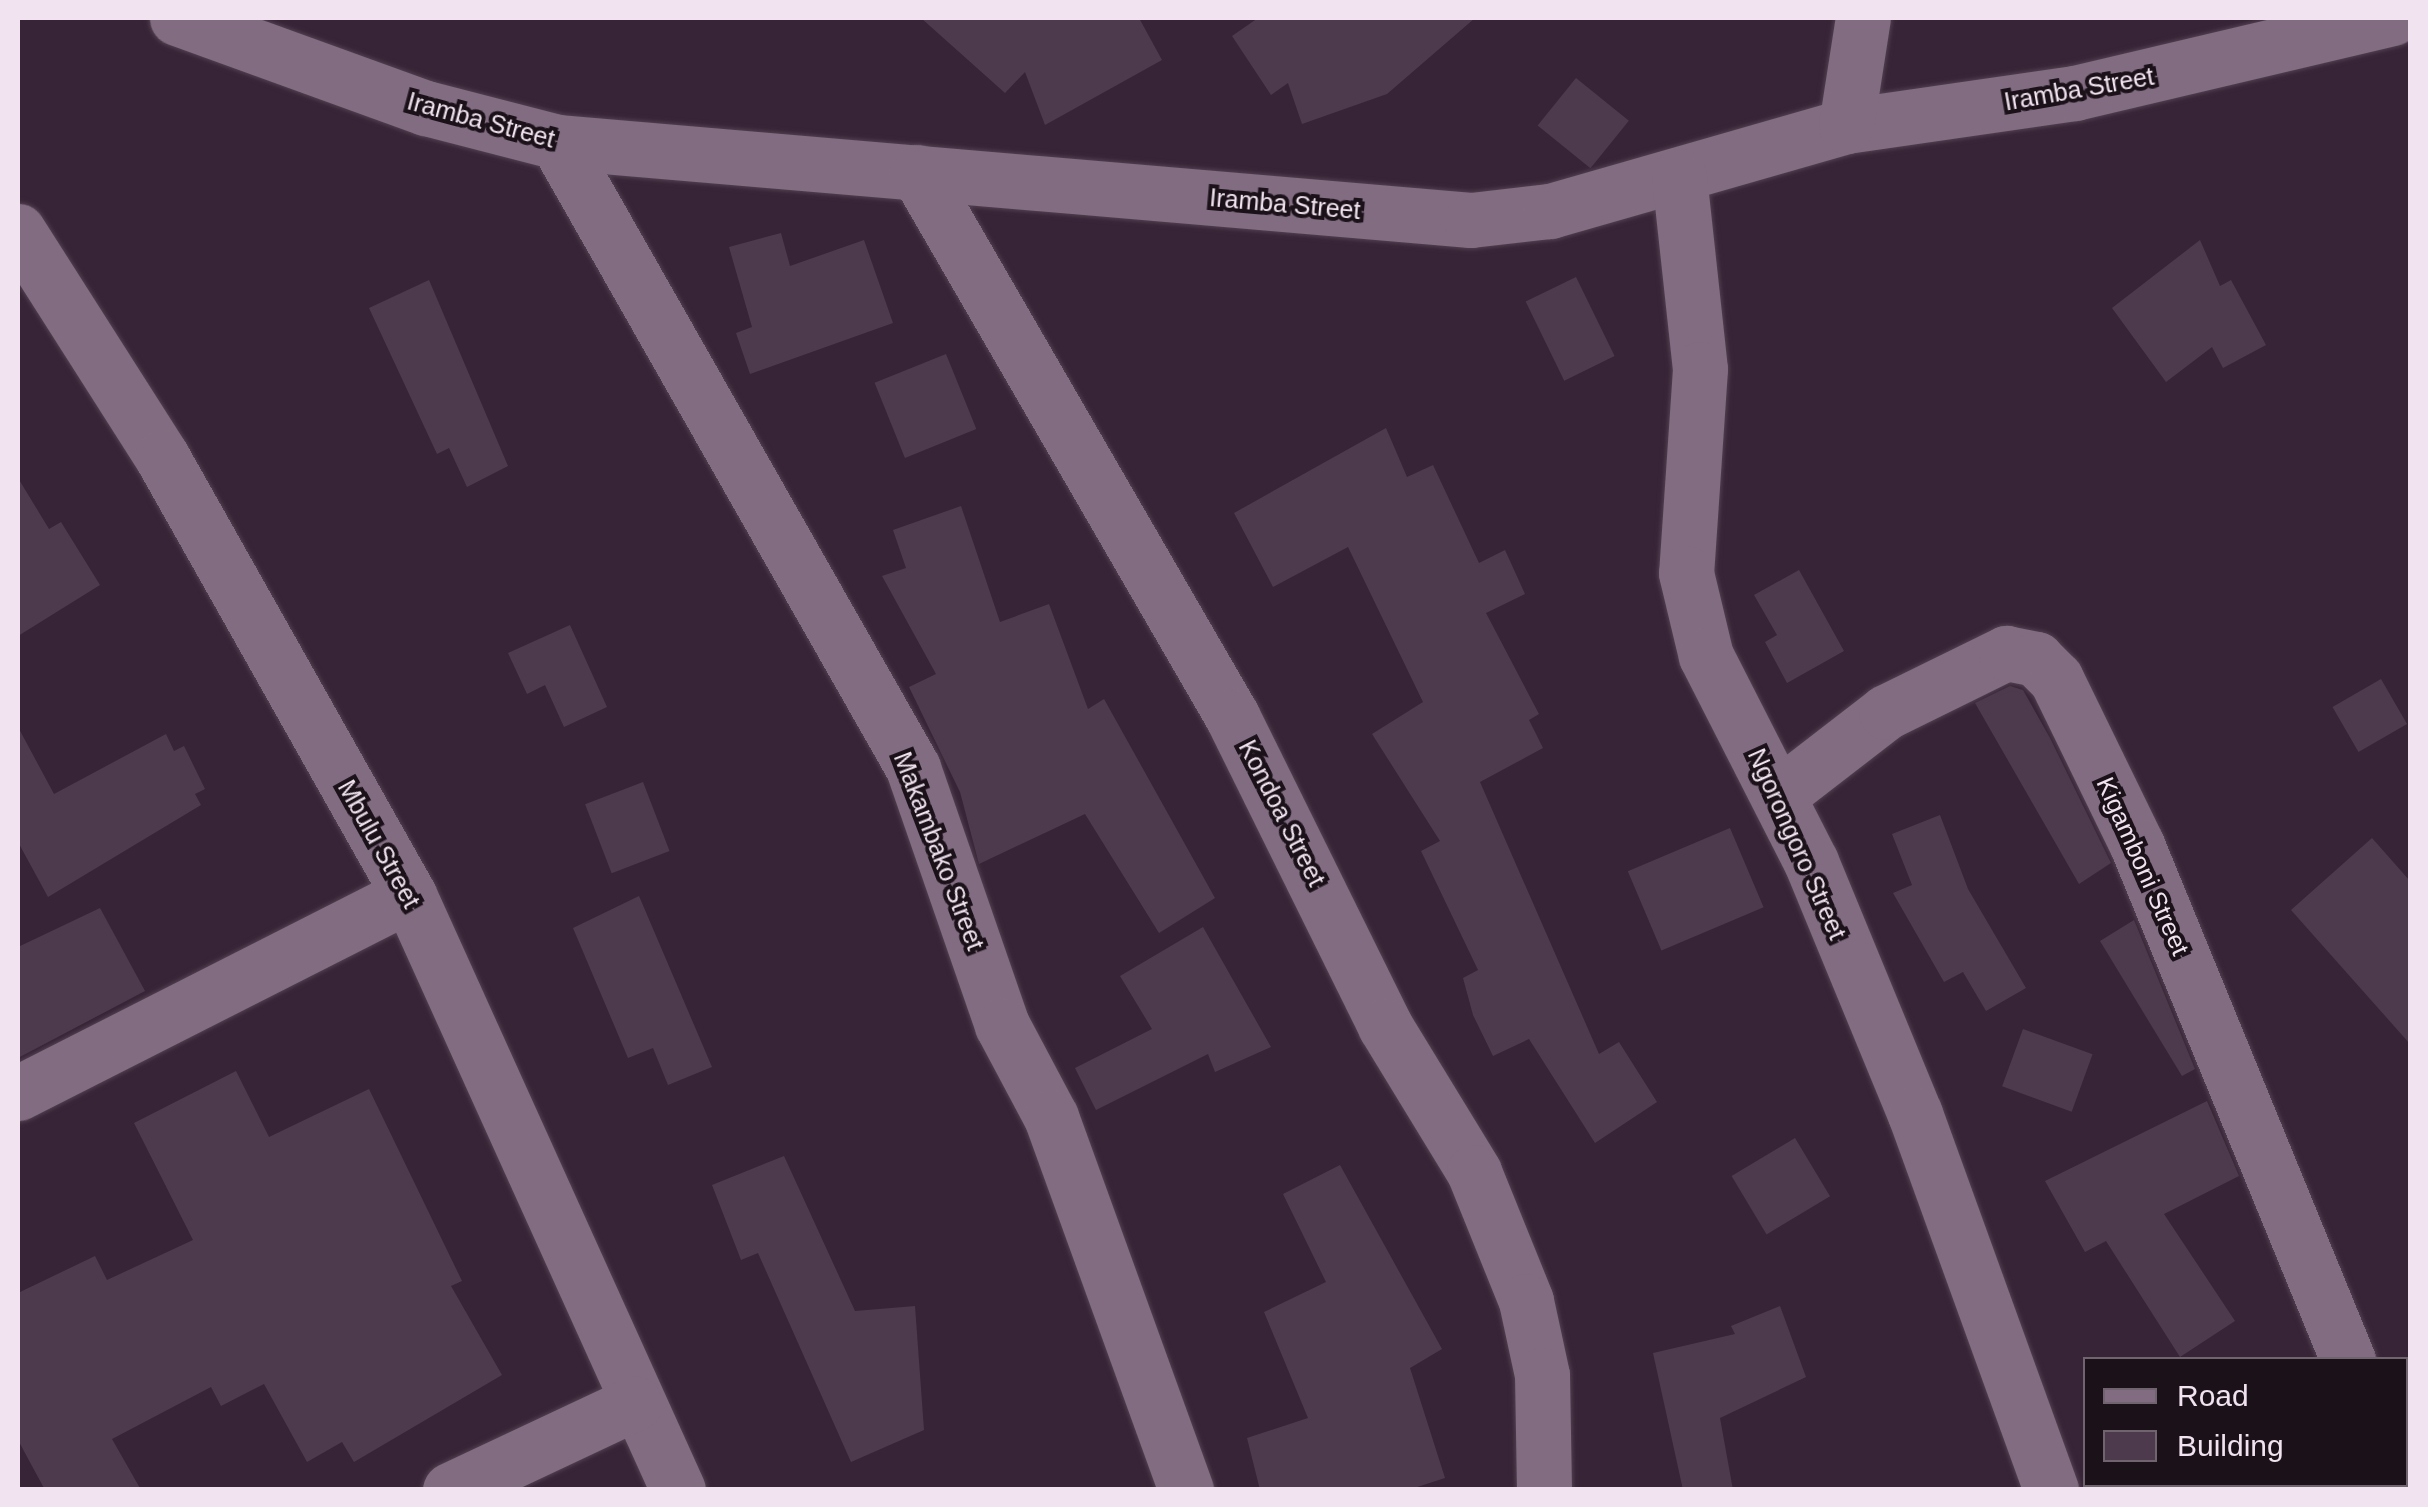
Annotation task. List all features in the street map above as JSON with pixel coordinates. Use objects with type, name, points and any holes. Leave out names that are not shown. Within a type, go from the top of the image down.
[{"type":"street","name":"Iramba Street","points":[[177,18],[426,108],[557,142],[1471,220],[1550,211],[1846,126],[2075,94],[2392,18]]},
{"type":"street","points":[[1846,126],[1864,18]]},
{"type":"street","points":[[2218,18],[2266,49]]},
{"type":"street","name":"Makambako Street","points":[[557,142],[913,768],[1002,1025],[1051,1117],[1186,1490]]},
{"type":"street","name":"Kondoa Street","points":[[917,172],[1232,716],[1385,1026],[1474,1172],[1526,1301],[1542,1375],[1544,1490]]},
{"type":"street","name":"Ngorongoro Street","points":[[1679,176],[1700,370],[1686,573],[1706,656],[1780,794],[1914,1114],[2051,1490]]},
{"type":"street","name":"Mbulu Street","points":[[18,231],[162,457],[409,896],[519,1124],[635,1403],[678,1490]]},
{"type":"street","name":"Kigamboni Street","points":[[1780,794],[1886,712],[2006,653],[2036,659],[2056,680],[2137,845],[2347,1357]]},
{"type":"street","points":[[18,1092],[409,896]]},
{"type":"street","points":[[450,1490],[635,1403]]},
{"type":"building","points":[[921,18],[1139,18],[1162,60],[1045,125],[1025,72],[1005,93]]},
{"type":"building","points":[[1258,18],[1475,18],[1387,94],[1302,124],[1288,83],[1271,95],[1232,36]]},
{"type":"building","points":[[1576,78],[1629,121],[1590,168],[1538,125]]},
{"type":"building","points":[[781,233],[790,266],[864,240],[893,323],[750,374],[736,333],[752,327],[729,247]]},
{"type":"building","points":[[2200,240],[2220,286],[2231,280],[2266,345],[2223,368],[2212,347],[2166,382],[2112,308]]},
{"type":"building","points":[[1576,277],[1615,356],[1564,381],[1526,302]]},
{"type":"building","points":[[429,280],[508,466],[467,487],[449,448],[437,454],[369,308]]},
{"type":"building","points":[[946,354],[976,429],[905,458],[875,383]]},
{"type":"building","points":[[1386,428],[1407,477],[1433,465],[1479,563],[1505,550],[1525,594],[1486,613],[1539,714],[1529,720],[1543,748],[1480,782],[1599,1054],[1619,1042],[1657,1102],[1595,1143],[1529,1039],[1493,1056],[1473,1015],[1463,978],[1478,970],[1421,851],[1440,841],[1372,734],[1423,702],[1348,547],[1273,587],[1234,513]]},
{"type":"building","points":[[18,478],[49,529],[61,522],[100,585],[18,636]]},
{"type":"building","points":[[961,506],[1000,622],[1049,604],[1088,709],[1104,699],[1215,898],[1159,933],[1085,814],[979,864],[960,792],[909,687],[936,674],[882,576],[906,568],[893,530]]},
{"type":"building","points":[[1799,570],[1844,651],[1787,683],[1765,642],[1777,635],[1754,595]]},
{"type":"building","points":[[570,625],[607,707],[564,727],[545,685],[527,694],[508,653]]},
{"type":"building","points":[[2381,679],[2407,724],[2359,752],[2333,707]]},
{"type":"building","points":[[2010,686],[2023,690],[2111,863],[2079,884],[1975,703]]},
{"type":"building","points":[[18,727],[54,794],[166,734],[174,751],[184,746],[205,789],[195,794],[201,805],[48,897],[18,842]]},
{"type":"building","points":[[643,782],[670,851],[612,873],[585,804]]},
{"type":"building","points":[[1940,815],[1968,889],[2026,988],[1986,1011],[1963,972],[1944,982],[1893,893],[1912,885],[1892,834]]},
{"type":"building","points":[[1730,828],[1764,907],[1661,951],[1628,871]]},
{"type":"building","points":[[2372,838],[2410,881],[2410,1044],[2291,910]]},
{"type":"building","points":[[639,896],[712,1067],[668,1085],[653,1048],[628,1058],[573,928]]},
{"type":"building","points":[[100,908],[145,991],[18,1058],[18,947]]},
{"type":"building","points":[[2134,920],[2195,1069],[2182,1076],[2100,941]]},
{"type":"building","points":[[1203,927],[1271,1047],[1215,1072],[1208,1054],[1096,1110],[1075,1068],[1152,1029],[1120,976]]},
{"type":"building","points":[[2023,1029],[2093,1054],[2072,1112],[2002,1086]]},
{"type":"building","points":[[236,1071],[269,1137],[369,1089],[462,1281],[451,1286],[502,1375],[354,1462],[342,1442],[307,1462],[264,1384],[221,1406],[211,1387],[112,1439],[141,1490],[45,1490],[18,1440],[18,1293],[95,1256],[107,1280],[193,1240],[134,1123]]},
{"type":"building","points":[[2207,1101],[2239,1176],[2164,1214],[2235,1321],[2180,1357],[2106,1241],[2085,1252],[2045,1181]]},
{"type":"building","points":[[1795,1138],[1830,1196],[1767,1234],[1732,1176]]},
{"type":"building","points":[[784,1156],[855,1311],[915,1306],[924,1430],[851,1462],[758,1253],[741,1260],[712,1185]]},
{"type":"building","points":[[1340,1165],[1442,1349],[1410,1368],[1445,1478],[1408,1490],[1260,1490],[1247,1438],[1308,1418],[1264,1312],[1326,1282],[1283,1194]]},
{"type":"building","points":[[1780,1306],[1806,1377],[1720,1418],[1733,1490],[1683,1490],[1653,1353],[1735,1334],[1731,1326]]}]
